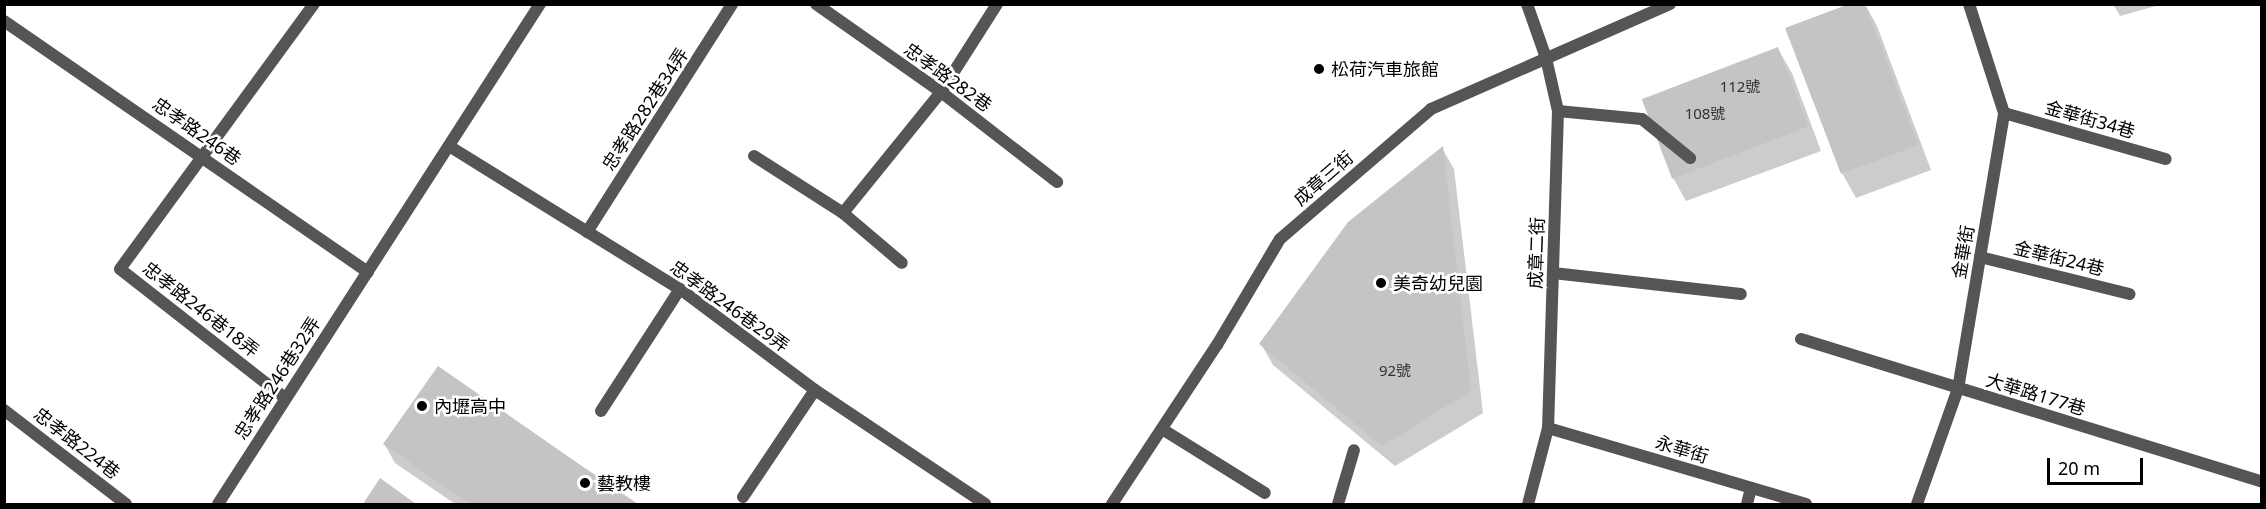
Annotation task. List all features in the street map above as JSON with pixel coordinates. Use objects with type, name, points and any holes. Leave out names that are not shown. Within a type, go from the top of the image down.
[{"type":"street","points":[[204,158],[314,4]]},
{"type":"street","points":[[368,272],[540,4]]},
{"type":"street","name":"忠孝路282巷34弄","points":[[587,232],[732,4]]},
{"type":"street","name":"忠孝路282巷","points":[[816,4],[941,92],[1057,182]]},
{"type":"street","points":[[833,16],[841,4]]},
{"type":"street","points":[[843,213],[941,92],[997,4]]},
{"type":"street","name":"成章二街","points":[[1527,4],[1546,58],[1558,111],[1548,428],[1527,504]]},
{"type":"street","name":"成章三街","points":[[1112,504],[1162,429],[1280,238],[1431,109],[1670,4]]},
{"type":"street","name":"金華街","points":[[1917,504],[1958,389],[2004,113],[1969,4]]},
{"type":"street","name":"忠孝路246巷","points":[[4,21],[368,272]]},
{"type":"street","points":[[1558,111],[1642,119],[1690,158]]},
{"type":"street","name":"金華街34巷","points":[[2004,113],[2166,159]]},
{"type":"street","name":"忠孝路246巷29弄","points":[[449,146],[680,289],[815,390],[985,504]]},
{"type":"street","points":[[754,156],[843,213],[902,263]]},
{"type":"street","name":"忠孝路246巷18弄","points":[[204,158],[120,269],[285,398]]},
{"type":"street","name":"金華街24巷","points":[[1980,257],[2129,294]]},
{"type":"street","name":"忠孝路246巷32弄","points":[[218,504],[368,272]]},
{"type":"street","points":[[1554,273],[1741,294]]},
{"type":"street","points":[[601,411],[680,289]]},
{"type":"street","name":"大華路177巷","points":[[1801,339],[2262,482]]},
{"type":"street","points":[[743,497],[815,390]]},
{"type":"street","name":"忠孝路224巷","points":[[4,410],[126,504]]},
{"type":"street","name":"永華街","points":[[1548,428],[1806,504]]},
{"type":"street","points":[[1162,429],[1265,493]]},
{"type":"street","points":[[1338,504],[1354,450]]},
{"type":"street","points":[[1747,504],[1751,488]]},
{"type":"building","points":[[1849,4],[1865,4],[1918,145],[1841,174],[1785,28]]},
{"type":"building","points":[[1778,47],[1808,126],[1672,179],[1642,99]]},
{"type":"building","name":"美奇幼兒園","points":[[1443,146],[1471,391],[1382,446],[1259,344],[1348,222]]},
{"type":"building","points":[[438,366],[638,504],[470,504],[383,444]]},
{"type":"building","points":[[380,478],[416,504],[363,504]]},
{"type":"place","name":"松荷汽車旅館","points":[[1319,69]]},
{"type":"place","name":"美奇幼兒園","points":[[1381,283]]},
{"type":"place","name":"內壢高中","points":[[422,406]]},
{"type":"place","name":"藝教樓","points":[[585,483]]}]
